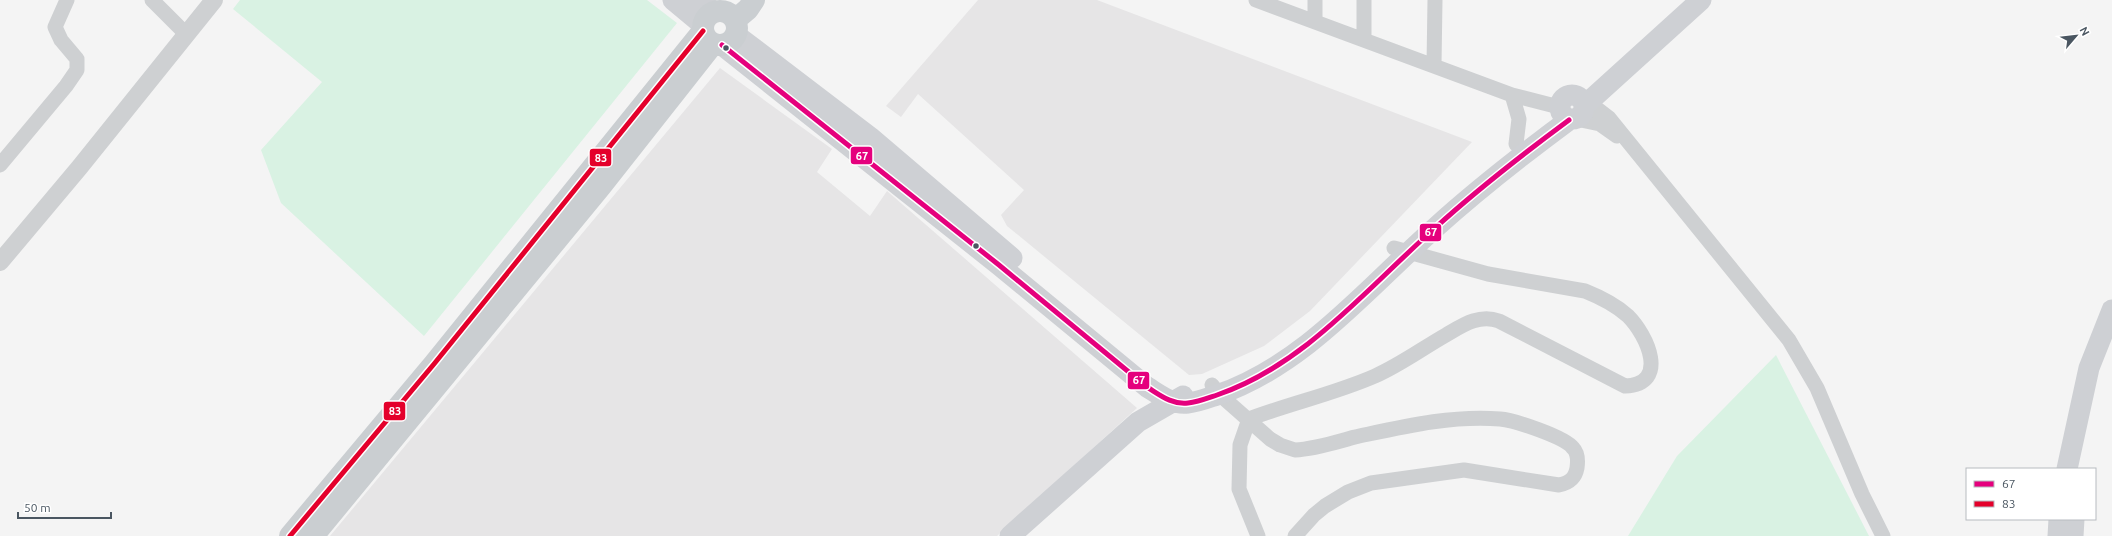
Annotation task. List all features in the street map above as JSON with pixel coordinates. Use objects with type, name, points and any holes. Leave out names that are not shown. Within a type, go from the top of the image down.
[{"type":"main road","points":[[673,0],[717,22],[870,137],[1165,386],[1188,403],[1216,390],[1252,380],[1279,365],[1332,324],[1401,250],[1516,144],[1572,109],[1594,82],[1684,0]]},
{"type":"main road","points":[[290,536],[717,22],[748,9],[754,0]]},
{"type":"main road","points":[[1465,192],[1572,109],[1701,0]]},
{"type":"main road","points":[[312,536],[596,192],[717,22]]},
{"type":"main road","points":[[2081,468],[2112,310]]},
{"type":"main road","points":[[2067,468],[2102,361]]},
{"type":"main road","points":[[1010,536],[1138,422],[1181,398]]},
{"type":"main road","points":[[2058,536],[2059,520]]},
{"type":"main road","points":[[2073,536],[2074,520]]},
{"type":"street","points":[[0,165],[66,86],[77,70],[77,59],[61,40],[55,27],[67,0]]},
{"type":"street","points":[[152,0],[186,35]]},
{"type":"street","points":[[0,262],[214,0]]},
{"type":"street","points":[[1256,0],[1512,95],[1572,109],[1600,124],[1630,146],[1778,325],[1796,350],[1817,388],[1862,494],[1883,536]]},
{"type":"street","points":[[1315,0],[1315,21]]},
{"type":"street","points":[[1364,0],[1364,39]]},
{"type":"street","points":[[1434,65],[1435,0]]},
{"type":"street","points":[[1512,95],[1519,119],[1516,144]]},
{"type":"street","points":[[1249,419],[1282,407],[1319,398],[1377,376],[1466,323],[1477,319],[1493,319],[1499,321],[1625,386],[1638,384],[1648,377],[1651,367],[1651,357],[1648,348],[1636,326],[1621,311],[1598,296],[1585,291],[1488,274],[1401,250]]},
{"type":"street","points":[[1216,390],[1270,439],[1280,445],[1295,450],[1407,426],[1451,420],[1501,419],[1534,428],[1560,439],[1573,446],[1577,457],[1576,474],[1574,478],[1566,484],[1559,485],[1464,470],[1371,483],[1348,492],[1325,506],[1314,515],[1295,536]]},
{"type":"street","points":[[1249,419],[1240,445],[1239,489],[1258,536]]},
{"type":"shaded area","points":[[978,0],[1097,0],[1472,142],[1310,311],[1264,346],[1202,374],[1189,375],[1007,226],[1001,215],[1024,190],[918,94],[901,117],[886,106]]},
{"type":"shaded area","points":[[720,68],[832,149],[817,172],[870,216],[887,191],[1137,408],[997,536],[330,536]]},
{"type":"green space","points":[[240,0],[647,0],[677,23],[424,336],[281,203],[261,150],[322,82],[233,9]]},
{"type":"green space","points":[[1776,355],[1869,536],[1628,536],[1677,456]]},
{"type":"transit line","name":"83","points":[[290,536],[434,364],[703,31]]},
{"type":"transit line","name":"67","points":[[722,45],[999,265],[1147,387],[1166,399],[1182,403],[1207,399],[1249,382],[1279,365],[1307,345],[1334,323],[1410,251],[1468,199],[1569,120]]}]
